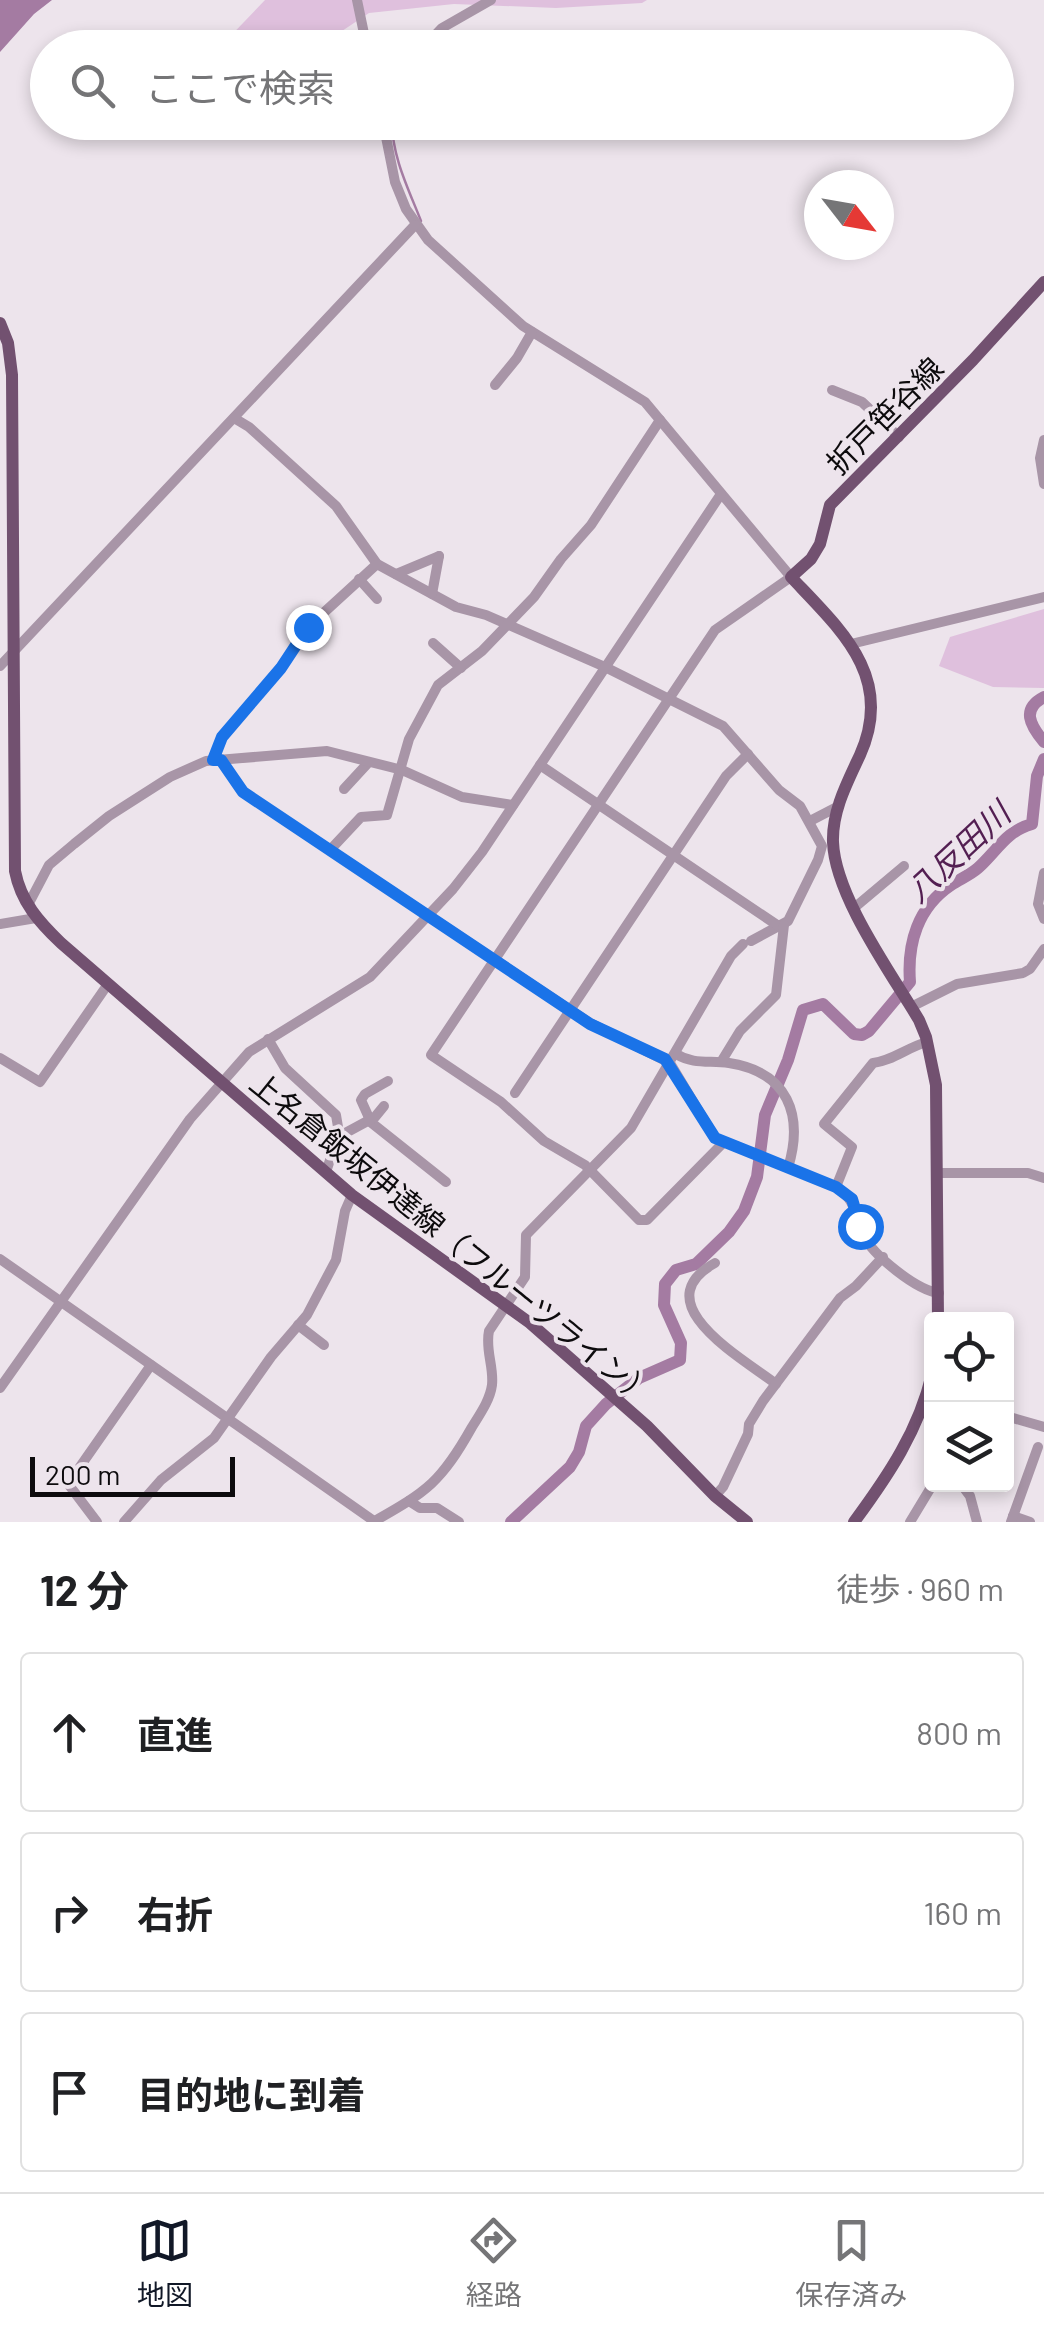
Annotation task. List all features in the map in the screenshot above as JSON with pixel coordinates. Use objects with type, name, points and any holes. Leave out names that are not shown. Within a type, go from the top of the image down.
[{"type":"main road","name":"折戸笹谷線","points":[[791,577],[817,550],[830,505],[1044,282]]},
{"type":"main road","name":"上名倉飯坂伊達線（フルーツライン）","points":[[0,323],[8,343],[12,375],[14,871],[36,918],[352,1195],[506,1304],[747,1522]]},
{"type":"main road","points":[[791,577],[852,644],[869,683],[872,716],[838,807],[828,848],[854,908],[927,1042],[936,1085],[938,1312]]},
{"type":"main road","points":[[854,1522],[904,1448],[926,1402]]},
{"type":"street","points":[[357,0],[364,30]]},
{"type":"street","points":[[440,30],[491,0]]},
{"type":"street","points":[[387,140],[396,182],[415,225],[532,332],[629,389],[660,420],[791,577],[715,630],[431,1054],[501,1102],[544,1142],[590,1169],[643,1221],[723,1143]]},
{"type":"street","points":[[0,666],[415,225]]},
{"type":"street","points":[[495,385],[532,332]]},
{"type":"street","points":[[832,390],[862,402],[899,437]]},
{"type":"street","points":[[234,418],[249,426],[336,506],[377,564],[432,594],[605,666],[722,726],[779,790],[800,806],[828,848],[782,926],[776,994],[740,1031],[721,1062]]},
{"type":"street","points":[[330,850],[361,816],[387,815],[409,739],[438,685],[507,626],[591,525],[660,420]]},
{"type":"street","points":[[1044,440],[1040,458],[1044,484]]},
{"type":"street","points":[[0,1388],[190,1119],[221,1082],[249,1052],[370,977],[482,852],[721,494]]},
{"type":"street","points":[[396,574],[439,556],[432,594]]},
{"type":"street","points":[[217,760],[222,737],[281,668],[308,627],[377,564]]},
{"type":"street","points":[[359,579],[376,599]]},
{"type":"street","points":[[852,644],[1044,597]]},
{"type":"street","points":[[433,642],[462,668]]},
{"type":"street","points":[[28,905],[50,865],[110,816],[189,766],[217,760],[320,751],[402,770],[462,796],[513,805]]},
{"type":"street","points":[[515,1093],[726,776],[748,754]]},
{"type":"street","points":[[217,760],[241,790],[609,1035],[673,1059],[753,1068],[777,1084],[794,1120],[794,1150],[788,1168]]},
{"type":"street","points":[[344,790],[366,764]]},
{"type":"street","points":[[540,765],[782,926]]},
{"type":"street","points":[[810,822],[838,807]]},
{"type":"street","points":[[854,908],[904,866]]},
{"type":"street","points":[[1044,874],[1038,904],[1044,919]]},
{"type":"street","points":[[1,928],[36,918]]},
{"type":"street","points":[[0,1259],[374,1522],[436,1483],[487,1402],[492,1376],[487,1341],[524,1278],[526,1235],[631,1128],[734,951],[782,926]]},
{"type":"street","points":[[911,1007],[957,984],[1022,973],[1030,969],[1044,948]]},
{"type":"street","points":[[0,1058],[40,1082],[108,984]]},
{"type":"street","points":[[268,1039],[285,1068],[336,1115],[338,1137],[326,1172]]},
{"type":"street","points":[[836,1187],[852,1148],[824,1124],[874,1064],[927,1042]]},
{"type":"street","points":[[673,1059],[709,1131],[723,1143],[836,1187],[852,1199],[863,1235],[884,1257],[914,1285],[939,1293]]},
{"type":"street","points":[[388,1081],[361,1100],[369,1120],[446,1182]]},
{"type":"street","points":[[338,1137],[369,1120],[384,1106]]},
{"type":"street","points":[[938,1173],[1028,1173],[1044,1178]]},
{"type":"street","points":[[124,1522],[161,1480],[203,1450],[316,1302],[336,1260],[352,1195]]},
{"type":"street","points":[[715,1496],[735,1463],[749,1424],[776,1384],[840,1298],[884,1257]]},
{"type":"street","points":[[716,1263],[702,1270],[690,1285],[688,1296],[698,1322],[776,1384]]},
{"type":"street","points":[[298,1326],[324,1345]]},
{"type":"street","points":[[97,1522],[68,1485],[151,1365]]},
{"type":"street","points":[[1014,1418],[1044,1427]]},
{"type":"street","points":[[1030,1522],[1012,1519],[1038,1447]]},
{"type":"street","points":[[910,1522],[928,1492]]},
{"type":"street","points":[[967,1492],[977,1522]]},
{"type":"street","points":[[409,1501],[420,1508],[437,1508],[459,1522]]},
{"type":"shaded area","points":[[0,0],[52,0],[0,52]]},
{"type":"shaded area","points":[[265,0],[647,0],[556,8],[454,4],[369,13],[344,30],[236,30]]},
{"type":"shaded area","points":[[1044,609],[1044,688],[993,687],[939,666],[950,637]]},
{"type":"waterway","points":[[394,140],[421,221]]},
{"type":"waterway","name":"八反田川","points":[[1044,697],[1030,712],[1044,742]]},
{"type":"waterway","name":"八反田川","points":[[511,1522],[570,1467],[586,1426],[606,1404],[639,1378],[680,1360],[681,1343],[664,1305],[665,1284],[676,1270],[696,1264],[744,1211],[757,1177],[765,1115],[803,1010],[823,1004],[854,1034],[869,1031],[910,982],[913,940],[930,904],[978,868],[1008,837],[1032,824],[1037,776],[1044,759]]},
{"type":"route","points":[[308,627],[281,668],[222,737],[213,760],[221,760],[243,792],[590,1024],[665,1059],[715,1138],[836,1187],[852,1199],[860,1226]]}]
